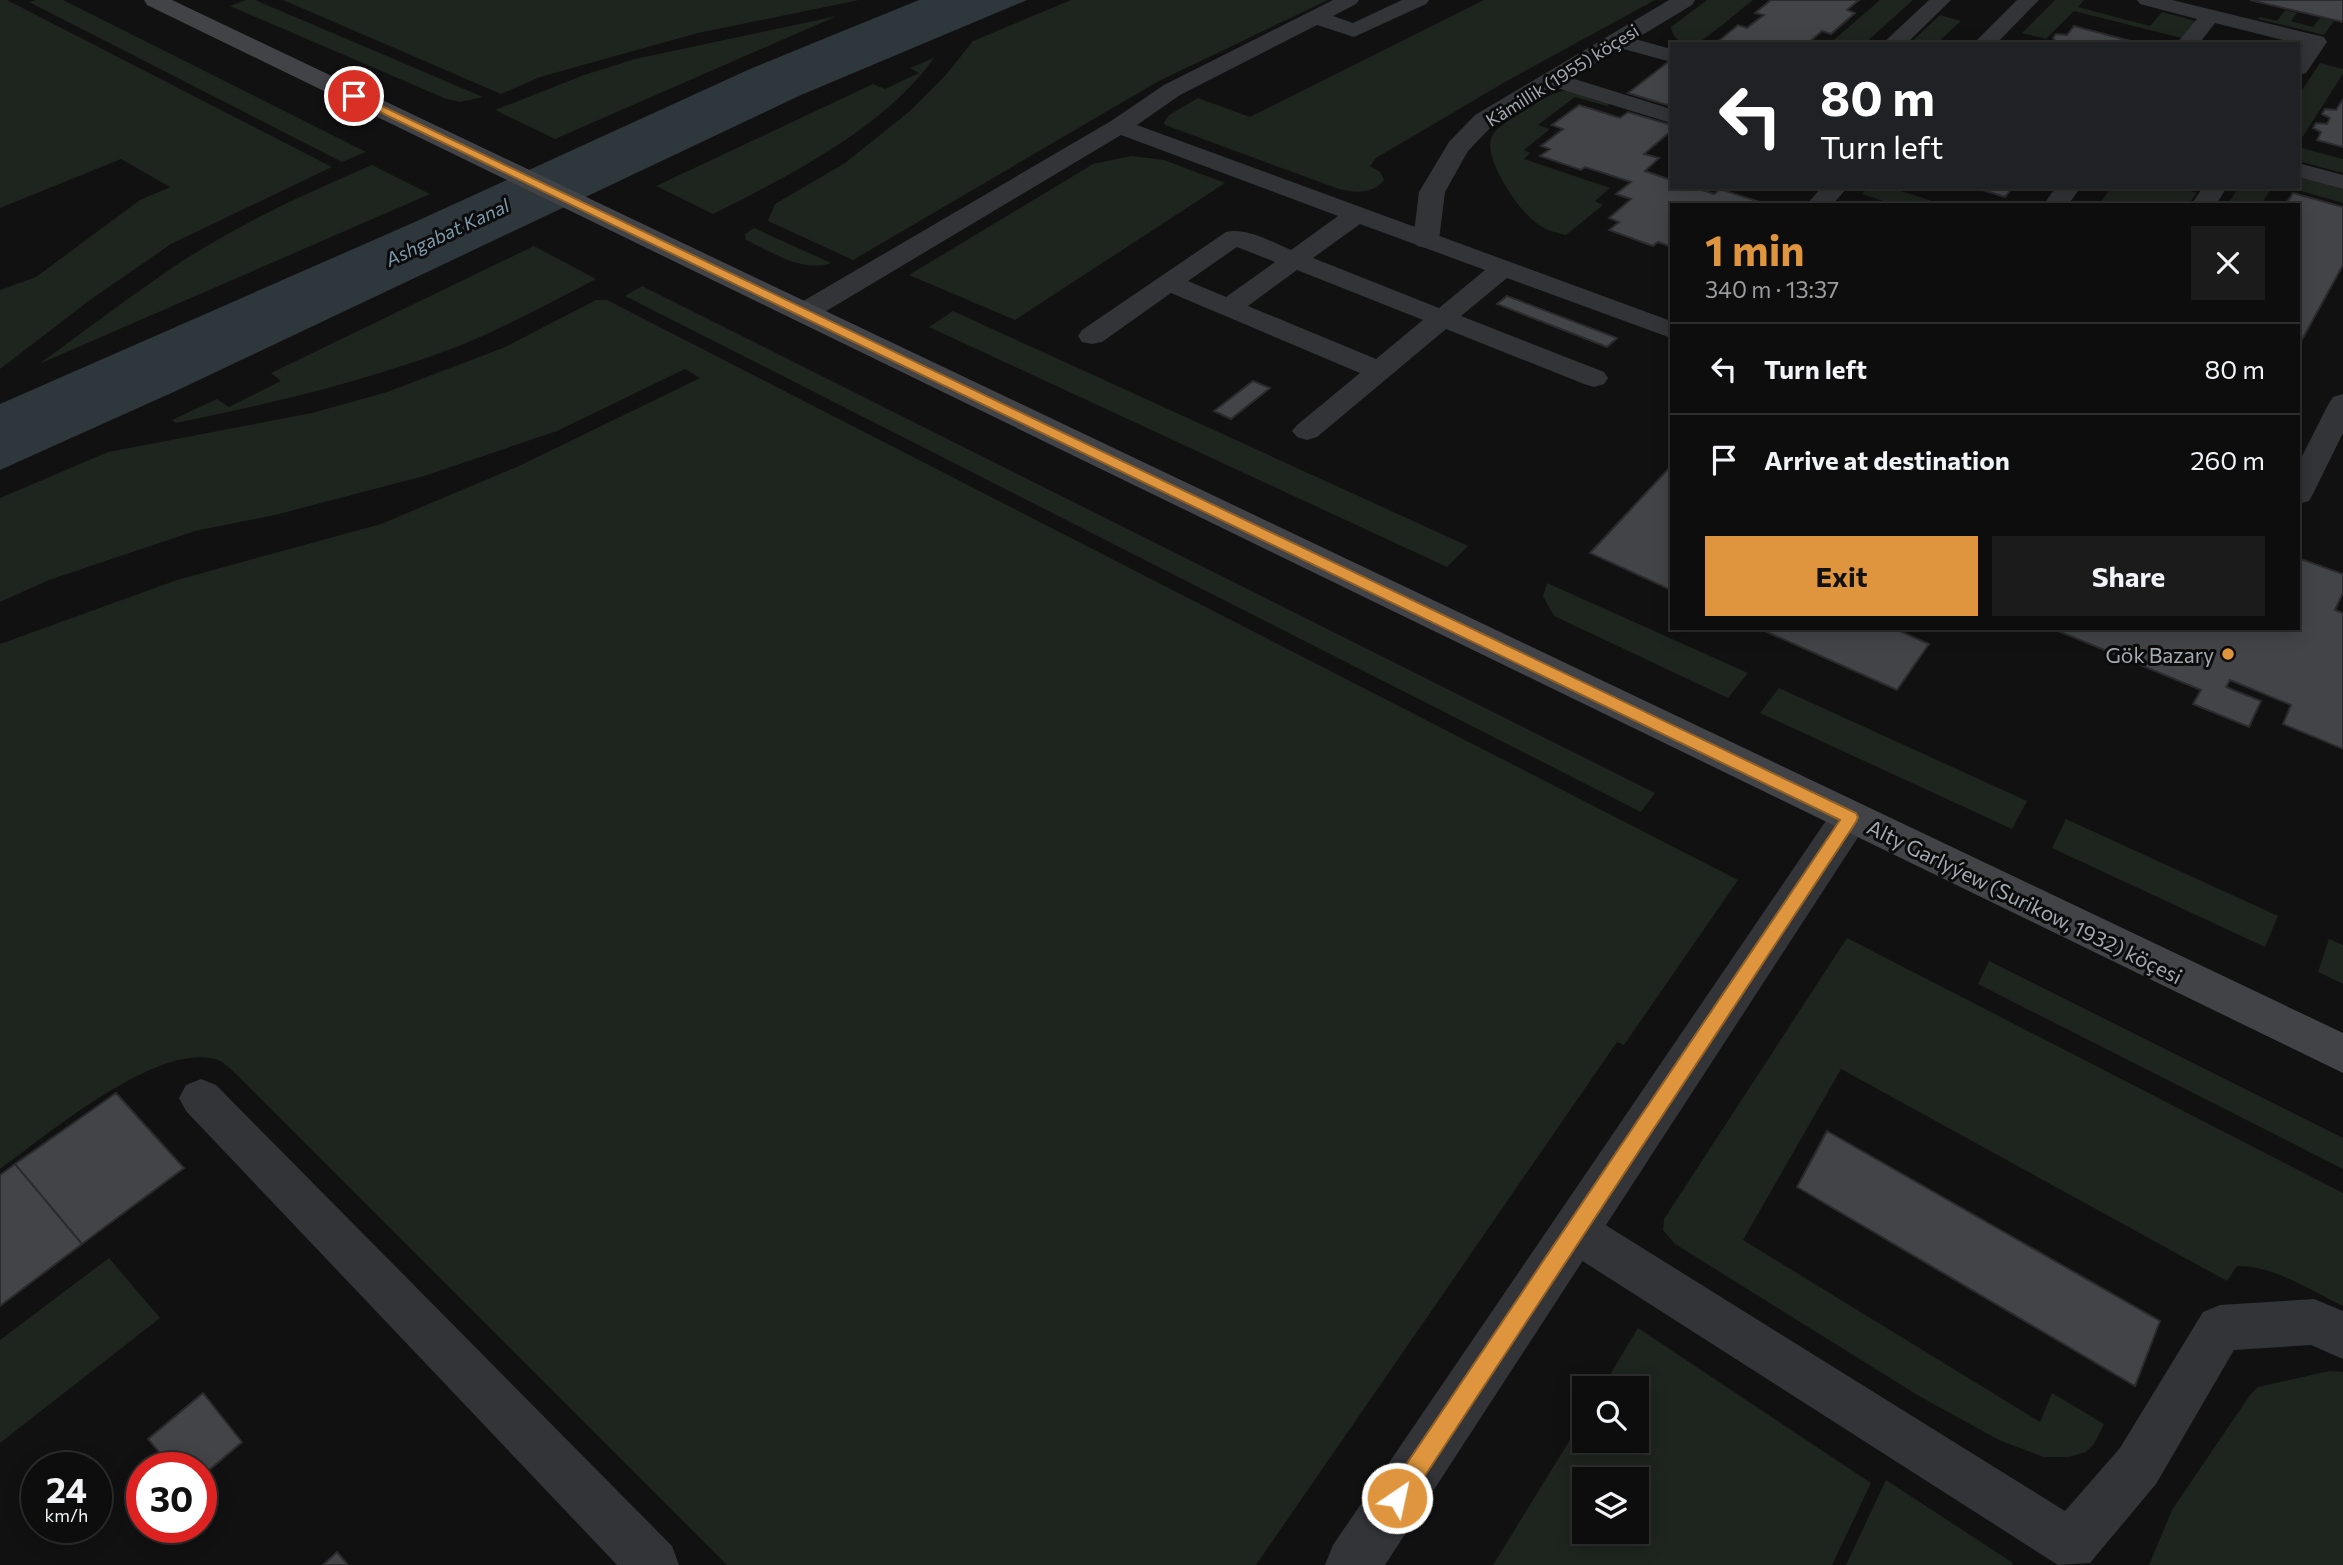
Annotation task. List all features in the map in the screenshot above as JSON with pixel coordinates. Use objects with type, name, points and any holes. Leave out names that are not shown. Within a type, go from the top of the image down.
[{"type":"street","name":"Alty Garlyýew (Surikow, 1932) köçesi","points":[[155,0],[2343,1055]]},
{"type":"street","name":"Kämillik (1955) köçesi","points":[[1426,240],[1432,192],[1458,147],[1484,120],[1684,0]]},
{"type":"street","points":[[1353,1565],[1850,817]]},
{"type":"lane","points":[[803,313],[1119,126],[1172,90],[1349,0]]},
{"type":"lane","points":[[1316,17],[1354,31],[1419,0]]},
{"type":"lane","points":[[1895,42],[1941,0]]},
{"type":"lane","points":[[1986,42],[2029,0]]},
{"type":"lane","points":[[2147,0],[2316,42],[2300,65]]},
{"type":"lane","points":[[2189,42],[2210,16]]},
{"type":"lane","points":[[1617,40],[1670,56]]},
{"type":"lane","points":[[1552,79],[1670,116]]},
{"type":"lane","points":[[1119,126],[1670,330]]},
{"type":"lane","points":[[2300,171],[2343,182]]},
{"type":"lane","points":[[2057,203],[2067,189]]},
{"type":"lane","points":[[1228,308],[1357,214]]},
{"type":"lane","points":[[1092,336],[1235,237],[1594,378]]},
{"type":"lane","points":[[1307,431],[1503,268]]},
{"type":"lane","points":[[1168,283],[1380,371]]},
{"type":"lane","points":[[2300,485],[2310,440],[2343,403]]},
{"type":"lane","points":[[201,1098],[653,1565]]},
{"type":"lane","points":[[1575,1231],[2071,1544],[2138,1466],[2220,1328],[2315,1322],[2343,1336]]},
{"type":"shaded area","points":[[0,0],[7,0],[332,167],[171,244],[90,300],[0,369],[0,290],[36,277],[140,200],[170,187],[121,159],[0,208]]},
{"type":"shaded area","points":[[63,0],[366,152],[342,162],[29,2]]},
{"type":"shaded area","points":[[246,0],[255,0],[483,97],[460,102],[444,98],[230,6]]},
{"type":"shaded area","points":[[283,0],[859,0],[698,33],[540,77],[501,94]]},
{"type":"shaded area","points":[[1071,0],[1328,0],[1157,82],[853,260],[768,221],[775,204],[845,163],[910,111],[944,77],[973,41]]},
{"type":"shaded area","points":[[1484,0],[1655,0],[1505,82],[1376,158],[1370,166],[1380,172],[1384,180],[1368,190],[1355,192],[1336,188],[1165,125],[1169,115],[1198,98],[1250,117]]},
{"type":"shaded area","points":[[1707,0],[1753,0],[1698,42],[1679,41],[1673,35],[1671,27]]},
{"type":"shaded area","points":[[1880,0],[1913,0],[1866,42],[1831,42]]},
{"type":"shaded area","points":[[2055,0],[2084,0],[2078,7],[2150,26],[2162,12],[2199,22],[2185,39],[2074,11],[2046,39],[2022,33]]},
{"type":"shaded area","points":[[2285,10],[2297,13],[2291,21],[2313,27],[2320,18],[2334,21],[2324,35],[2258,19],[2260,17],[2277,21]]},
{"type":"shaded area","points":[[1940,15],[1961,21],[1938,42],[1911,42]]},
{"type":"shaded area","points":[[837,16],[555,139],[495,110],[584,75],[635,59]]},
{"type":"shaded area","points":[[934,58],[889,107],[862,128],[803,166],[713,214],[656,186],[873,84],[885,89],[919,73],[910,68]]},
{"type":"shaded area","points":[[2320,63],[2343,69],[2343,74],[2300,141],[2300,93]]},
{"type":"shaded area","points":[[1567,90],[1612,102],[1607,106],[1575,97],[1538,125],[1550,129],[1524,150],[1530,153],[1524,159],[1610,188],[1595,201],[1603,205],[1566,235],[1544,228],[1524,212],[1506,187],[1490,148],[1493,135],[1505,123],[1544,98]]},
{"type":"shaded area","points":[[2300,148],[2343,159],[2343,173],[2300,162]]},
{"type":"shaded area","points":[[1131,156],[1164,160],[1225,183],[1015,320],[909,275],[1093,164]]},
{"type":"shaded area","points":[[372,165],[430,194],[39,364],[193,254],[294,200]]},
{"type":"shaded area","points":[[2300,178],[2343,189],[2343,203],[2294,189],[2300,189]]},
{"type":"shaded area","points":[[1867,189],[1902,189],[1901,191],[1939,203],[1889,203],[1862,194]]},
{"type":"shaded area","points":[[2110,189],[2185,189],[2197,193],[2190,203],[2100,203]]},
{"type":"shaded area","points":[[2238,189],[2271,189],[2262,203],[2228,203]]},
{"type":"shaded area","points":[[754,228],[831,263],[809,265],[776,255],[746,240],[745,234]]},
{"type":"shaded area","points":[[534,246],[596,279],[488,333],[417,361],[281,400],[176,423],[172,420],[217,399],[229,407],[281,381],[271,373]]},
{"type":"shaded area","points":[[642,286],[1655,793],[1641,812],[625,296]]},
{"type":"shaded area","points":[[596,300],[607,300],[1738,880],[1624,1045],[1617,1042],[1256,1565],[727,1565],[235,1073],[218,1060],[194,1058],[166,1064],[135,1077],[74,1115],[0,1169],[0,644],[177,580],[381,524],[519,466],[700,378],[685,369],[557,431],[424,476],[275,515],[195,531],[49,580],[0,602],[0,498],[108,452],[312,413],[387,392],[503,348]]},
{"type":"shaded area","points":[[953,311],[1468,546],[1447,567],[929,327]]},
{"type":"shaded area","points":[[1547,583],[1748,673],[1728,698],[1554,616],[1543,596]]},
{"type":"shaded area","points":[[1779,688],[2027,801],[2012,829],[1760,713]]},
{"type":"shaded area","points":[[2066,819],[2278,916],[2265,947],[2052,848]]},
{"type":"shaded area","points":[[1847,938],[2343,1193],[2343,1306],[2278,1274],[2251,1267],[2237,1266],[2227,1281],[1841,1069],[1743,1240],[2040,1422],[2052,1393],[2104,1424],[2094,1444],[2086,1452],[2069,1457],[2044,1457],[1999,1440],[1919,1396],[1675,1244],[1663,1230],[1664,1219]]},
{"type":"shaded area","points":[[2329,939],[2343,945],[2343,984],[2318,972]]},
{"type":"shaded area","points":[[1989,961],[2343,1138],[2343,1169],[1978,984]]},
{"type":"shaded area","points":[[109,1258],[160,1318],[0,1443],[0,1340]]},
{"type":"shaded area","points":[[1638,1328],[1871,1483],[1832,1565],[1493,1565],[1572,1437],[1572,1453],[1649,1453],[1649,1376],[1609,1376]]},
{"type":"shaded area","points":[[2329,1371],[2343,1372],[2343,1565],[2149,1565],[2172,1510],[2250,1395],[2258,1387]]},
{"type":"shaded area","points":[[1886,1480],[2013,1563],[2012,1565],[1846,1565]]},
{"type":"water","name":"Ashgabat Kanal","points":[[919,0],[1027,0],[801,95],[178,390],[0,470],[0,404],[417,221],[750,69]]},
{"type":"building","points":[[1771,0],[1859,0],[1847,10],[1855,13],[1831,34],[1822,31],[1809,42],[1717,42],[1738,25],[1747,28],[1764,15],[1755,13]]},
{"type":"building","points":[[2250,0],[2343,0],[2343,22]]},
{"type":"building","points":[[2074,26],[2134,42],[2056,42],[2053,38],[2056,34],[2067,35]]},
{"type":"building","points":[[1670,63],[1670,103],[1667,105],[1628,93]]},
{"type":"building","points":[[2343,99],[2343,147],[2317,140],[2321,132],[2313,128],[2316,123],[2327,124],[2330,118],[2322,114],[2325,109],[2336,110]]},
{"type":"building","points":[[1579,105],[1620,118],[1628,112],[1670,125],[1670,132],[1644,154],[1659,158],[1645,171],[1670,180],[1670,189],[1700,189],[1714,194],[1720,189],[1763,203],[1670,203],[1670,247],[1658,242],[1653,246],[1609,230],[1619,222],[1609,218],[1631,199],[1616,194],[1631,182],[1585,167],[1581,170],[1540,156],[1550,149],[1541,146],[1563,129],[1552,125]]},
{"type":"building","points":[[1979,189],[2011,189],[2005,197]]},
{"type":"building","points":[[2293,193],[2343,207],[2343,265],[2300,343],[2300,203],[2274,203],[2287,202]]},
{"type":"building","points":[[1507,296],[1617,338],[1607,347],[1497,304]]},
{"type":"building","points":[[1253,381],[1270,388],[1231,419],[1214,411]]},
{"type":"building","points":[[1670,467],[1670,590],[1590,553]]},
{"type":"building","name":"Gök Bazary","points":[[2300,559],[2343,574],[2343,593],[2335,610],[2343,613],[2343,749],[2283,724],[2291,705],[2230,680],[2226,687],[2261,701],[2249,727],[2193,704],[2201,690],[2056,630],[2300,630]]},
{"type":"building","points":[[1762,630],[1898,630],[1929,644],[1897,690]]},
{"type":"building","points":[[116,1093],[184,1168],[82,1244],[15,1164]]},
{"type":"building","points":[[1827,1131],[2160,1321],[2135,1386],[1797,1187]]},
{"type":"building","points":[[15,1164],[82,1244],[0,1306],[0,1175]]},
{"type":"building","points":[[203,1393],[242,1442],[217,1463],[217,1452],[159,1452],[148,1439]]},
{"type":"building","points":[[337,1552],[348,1565],[323,1565]]},
{"type":"place","name":"Gök Bazary","points":[[2228,654]]},
{"type":"route","points":[[354,96],[1850,817],[1397,1498]]}]
